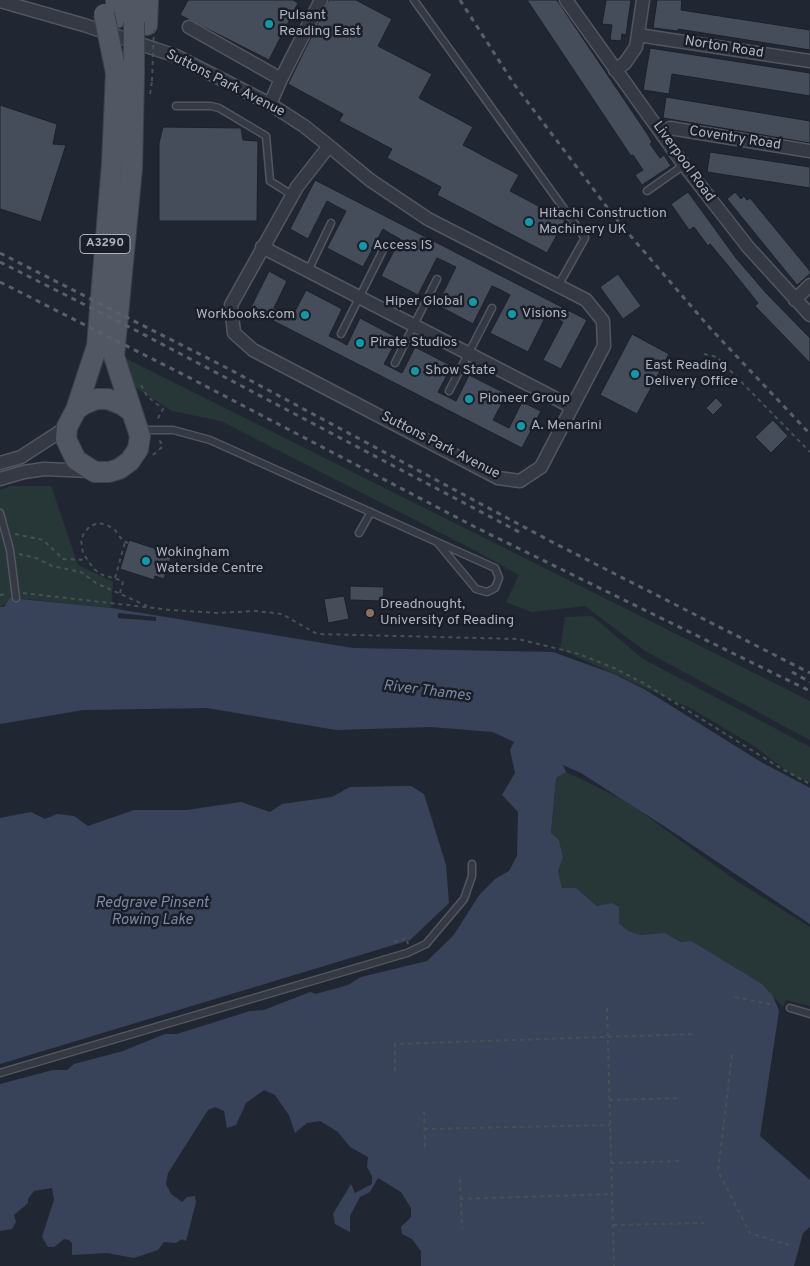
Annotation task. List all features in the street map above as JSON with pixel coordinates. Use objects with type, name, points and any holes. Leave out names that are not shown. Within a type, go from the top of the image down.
[{"type":"main road","name":"A3290","points":[[133,0],[125,15],[136,76],[132,168],[114,356],[136,421]]},
{"type":"main road","name":"A3290","points":[[125,15],[148,0]]},
{"type":"main road","name":"A3290","points":[[72,419],[97,346],[112,164],[136,76],[125,15]]},
{"type":"main road","points":[[96,399],[108,399],[123,404],[136,421],[138,449],[130,461],[109,472],[95,472],[82,466],[69,451],[66,439],[72,419],[84,404],[96,399]]},
{"type":"street","name":"Liverpool Road","points":[[566,0],[684,165],[748,247],[810,315]]},
{"type":"street","points":[[615,70],[625,63],[632,54],[638,35],[644,0]]},
{"type":"street","name":"Suttons Park Avenue","points":[[0,1],[84,24],[176,56],[270,104],[329,146],[370,180],[428,219],[586,300],[603,321],[604,346],[541,467],[520,481],[498,478],[480,469],[253,350],[234,333],[231,305],[292,195],[329,146]]},
{"type":"street","points":[[270,104],[319,1]]},
{"type":"street","points":[[189,28],[281,79]]},
{"type":"street","name":"Norton Road","points":[[638,35],[810,61]]},
{"type":"street","name":"Coventry Road","points":[[661,132],[670,128],[810,151]]},
{"type":"street","points":[[262,247],[572,407]]},
{"type":"street","points":[[795,300],[810,285]]},
{"type":"street","points":[[0,463],[21,457],[72,419]]},
{"type":"street","points":[[0,479],[24,472],[44,469],[95,472]]},
{"type":"lane","points":[[414,0],[585,238],[558,286]]},
{"type":"lane","points":[[176,106],[212,106],[219,108],[266,136],[270,181],[292,195]]},
{"type":"lane","points":[[647,191],[684,165]]},
{"type":"lane","points":[[308,271],[331,223]]},
{"type":"lane","points":[[341,334],[383,250]]},
{"type":"lane","points":[[396,362],[437,279]]},
{"type":"lane","points":[[449,391],[492,308]]},
{"type":"lane","points":[[136,421],[210,440],[495,568],[499,578],[495,588],[487,592],[476,589],[437,542]]},
{"type":"lane","points":[[359,533],[371,512]]},
{"type":"lane","points":[[0,513],[10,550],[16,596]]},
{"type":"lane","points":[[0,1073],[411,951],[426,944],[464,899],[472,876],[472,864]]},
{"type":"lane","points":[[790,1008],[810,1014]]},
{"type":"path","points":[[125,15],[136,76]]},
{"type":"path","points":[[704,354],[717,357],[810,452]]},
{"type":"path","points":[[114,578],[125,542],[115,530],[107,525],[99,523],[90,526],[81,540],[81,548],[87,560],[100,574],[123,581],[120,593]]},
{"type":"path","points":[[5,532],[43,540],[63,559],[87,560]]},
{"type":"path","points":[[22,555],[52,566],[82,572],[96,583],[150,607]]},
{"type":"path","points":[[0,595],[216,613],[256,610],[282,614],[317,634],[518,639],[579,654],[614,668],[645,684],[782,769],[810,784]]},
{"type":"path","points":[[394,942],[406,938],[411,951]]},
{"type":"path","points":[[735,997],[775,1005]]},
{"type":"path","points":[[607,1008],[614,1266]]},
{"type":"path","points":[[395,1071],[395,1044],[693,1034]]},
{"type":"path","points":[[732,1055],[718,1171],[750,1233],[789,1245]]},
{"type":"path","points":[[610,1100],[681,1098]]},
{"type":"path","points":[[424,1111],[425,1148]]},
{"type":"path","points":[[424,1129],[610,1125]]},
{"type":"path","points":[[611,1163],[683,1161]]},
{"type":"path","points":[[460,1179],[462,1228]]},
{"type":"path","points":[[460,1199],[612,1194]]},
{"type":"path","points":[[613,1225],[704,1222]]},
{"type":"shaded area","points":[[123,357],[810,701],[810,740],[645,651],[585,606],[532,612],[506,602],[519,575],[476,551],[221,421],[172,411],[129,383]]},
{"type":"shaded area","points":[[11,486],[51,486],[78,565],[113,582],[111,608],[16,598],[0,607],[0,490]]},
{"type":"shaded area","points":[[592,616],[643,659],[810,747],[810,783],[792,775],[754,746],[694,710],[560,649],[565,617]]},
{"type":"shaded area","points":[[566,772],[626,801],[735,880],[810,927],[810,1006],[786,1000],[783,1007],[762,984],[665,933],[640,935],[628,931],[619,923],[612,904],[597,906],[576,888],[562,888],[558,871],[563,857],[559,840],[551,834],[556,778]]},
{"type":"water","name":"River Thames","points":[[10,598],[111,608],[353,648],[553,652],[614,674],[644,689],[761,762],[810,788],[810,924],[667,828],[581,773],[563,765],[566,772],[556,778],[551,833],[559,840],[563,857],[558,871],[562,888],[576,888],[597,906],[612,903],[619,907],[619,923],[628,931],[640,935],[665,933],[681,942],[691,941],[762,984],[773,996],[779,1011],[760,1136],[810,1180],[810,1227],[803,1233],[794,1266],[421,1266],[421,1251],[412,1239],[402,1234],[401,1227],[411,1217],[411,1208],[401,1192],[378,1178],[370,1192],[360,1197],[350,1216],[350,1232],[335,1224],[333,1214],[351,1184],[355,1193],[372,1184],[372,1176],[367,1167],[368,1157],[350,1147],[338,1132],[320,1121],[307,1123],[295,1133],[289,1115],[275,1095],[264,1090],[246,1103],[236,1125],[227,1128],[224,1111],[215,1107],[208,1110],[168,1173],[166,1184],[171,1194],[182,1202],[187,1197],[195,1196],[196,1202],[186,1241],[182,1239],[176,1243],[164,1242],[158,1250],[134,1258],[107,1253],[72,1255],[72,1243],[64,1239],[54,1247],[48,1247],[42,1237],[54,1200],[52,1188],[34,1191],[28,1199],[28,1203],[14,1215],[16,1222],[12,1229],[0,1231],[0,1084],[53,1070],[67,1070],[74,1064],[123,1051],[165,1034],[177,1034],[250,1011],[264,1010],[310,992],[316,994],[348,985],[361,977],[427,961],[453,936],[480,894],[495,879],[509,871],[517,856],[518,812],[502,795],[515,773],[510,750],[514,742],[493,732],[431,727],[336,730],[207,708],[83,710],[0,724],[0,607],[4,607]]},
{"type":"water","name":"Redgrave Pinsent Rowing Lake","points":[[411,786],[424,794],[446,865],[449,903],[410,940],[0,1064],[0,818],[31,812],[45,819],[57,814],[74,816],[88,826],[134,810],[187,810],[241,802],[270,812],[282,804],[332,797],[350,787]]},
{"type":"pier","points":[[118,613],[156,617],[156,621],[118,618]]},
{"type":"building","points":[[188,0],[293,0],[298,3],[269,60],[180,15]]},
{"type":"building","points":[[329,0],[356,0],[392,19],[378,46],[432,74],[419,98],[473,127],[463,145],[519,175],[510,191],[565,220],[547,253],[437,195],[441,187],[387,158],[392,149],[339,121],[343,114],[288,84]]},
{"type":"building","points":[[527,0],[557,0],[648,135],[652,142],[650,144],[660,158],[664,155],[671,166],[642,185],[635,175],[643,170],[633,155],[631,156]]},
{"type":"building","points":[[606,0],[631,0],[626,35],[622,34],[621,41],[610,40],[612,25],[602,24]]},
{"type":"building","points":[[657,0],[682,0],[681,10],[810,30],[810,50],[678,29],[678,31],[653,28]]},
{"type":"building","points":[[650,48],[810,73],[810,96],[672,74],[669,94],[643,90]]},
{"type":"building","points":[[666,97],[810,121],[810,143],[663,118]]},
{"type":"building","points":[[0,105],[57,124],[53,144],[66,145],[41,222],[0,209]]},
{"type":"building","points":[[163,127],[241,128],[243,140],[258,141],[257,221],[159,221],[159,143]]},
{"type":"building","points":[[710,152],[810,167],[810,188],[707,172]]},
{"type":"building","points":[[315,180],[587,320],[561,369],[543,360],[563,322],[547,314],[528,352],[490,333],[510,295],[501,290],[492,286],[473,324],[437,305],[456,267],[437,258],[418,295],[381,276],[400,239],[383,229],[363,267],[327,248],[346,211],[327,201],[308,239],[290,229]]},
{"type":"building","points":[[688,192],[736,258],[766,293],[810,338],[810,363],[755,306],[758,303],[710,244],[708,246],[694,227],[689,230],[671,204]]},
{"type":"building","points":[[735,192],[741,199],[744,196],[747,200],[750,198],[810,271],[810,274],[797,285],[727,199]]},
{"type":"building","points":[[269,271],[287,281],[274,308],[292,317],[306,290],[342,309],[329,336],[347,345],[360,318],[398,338],[384,364],[402,373],[415,347],[452,366],[438,392],[456,401],[469,375],[507,394],[493,420],[509,428],[522,402],[541,411],[522,448],[250,309]]},
{"type":"building","points":[[618,274],[641,306],[623,319],[600,287]]},
{"type":"building","name":"East Reading Delivery Office","points":[[632,334],[669,354],[637,414],[600,395]]},
{"type":"building","points":[[716,398],[723,405],[713,415],[706,408]]},
{"type":"building","points":[[773,420],[788,436],[771,453],[755,437]]},
{"type":"building","name":"Wokingham Waterside Centre","points":[[129,540],[172,554],[164,579],[155,576],[154,580],[120,569]]},
{"type":"building","points":[[350,586],[384,587],[383,601],[350,600]]},
{"type":"building","points":[[344,596],[349,619],[328,623],[324,599]]},
{"type":"railway","points":[[460,0],[514,84],[616,219],[710,328],[810,434]]},
{"type":"railway","points":[[0,253],[227,368],[554,543],[810,673]]},
{"type":"railway","points":[[0,262],[137,331],[523,534]]},
{"type":"railway","points":[[0,282],[194,380],[477,528],[810,691]]},
{"type":"railway","points":[[792,672],[810,682]]},
{"type":"place","name":"Pulsant Reading East","points":[[269,24]]},
{"type":"place","name":"Hitachi Construction Machinery UK","points":[[529,222]]},
{"type":"place","name":"Access IS","points":[[363,246]]},
{"type":"place","name":"Hiper Global","points":[[473,302]]},
{"type":"place","name":"Visions","points":[[512,314]]},
{"type":"place","name":"Workbooks.com","points":[[305,315]]},
{"type":"place","name":"Pirate Studios","points":[[360,343]]},
{"type":"place","name":"Show State","points":[[415,371]]},
{"type":"place","name":"East Reading Delivery Office","points":[[635,374]]},
{"type":"place","name":"Pioneer Group","points":[[469,399]]},
{"type":"place","name":"A. Menarini","points":[[521,426]]},
{"type":"place","name":"Wokingham Waterside Centre","points":[[146,561]]},
{"type":"place","name":"Dreadnought, University of Reading","points":[[370,613]]}]
